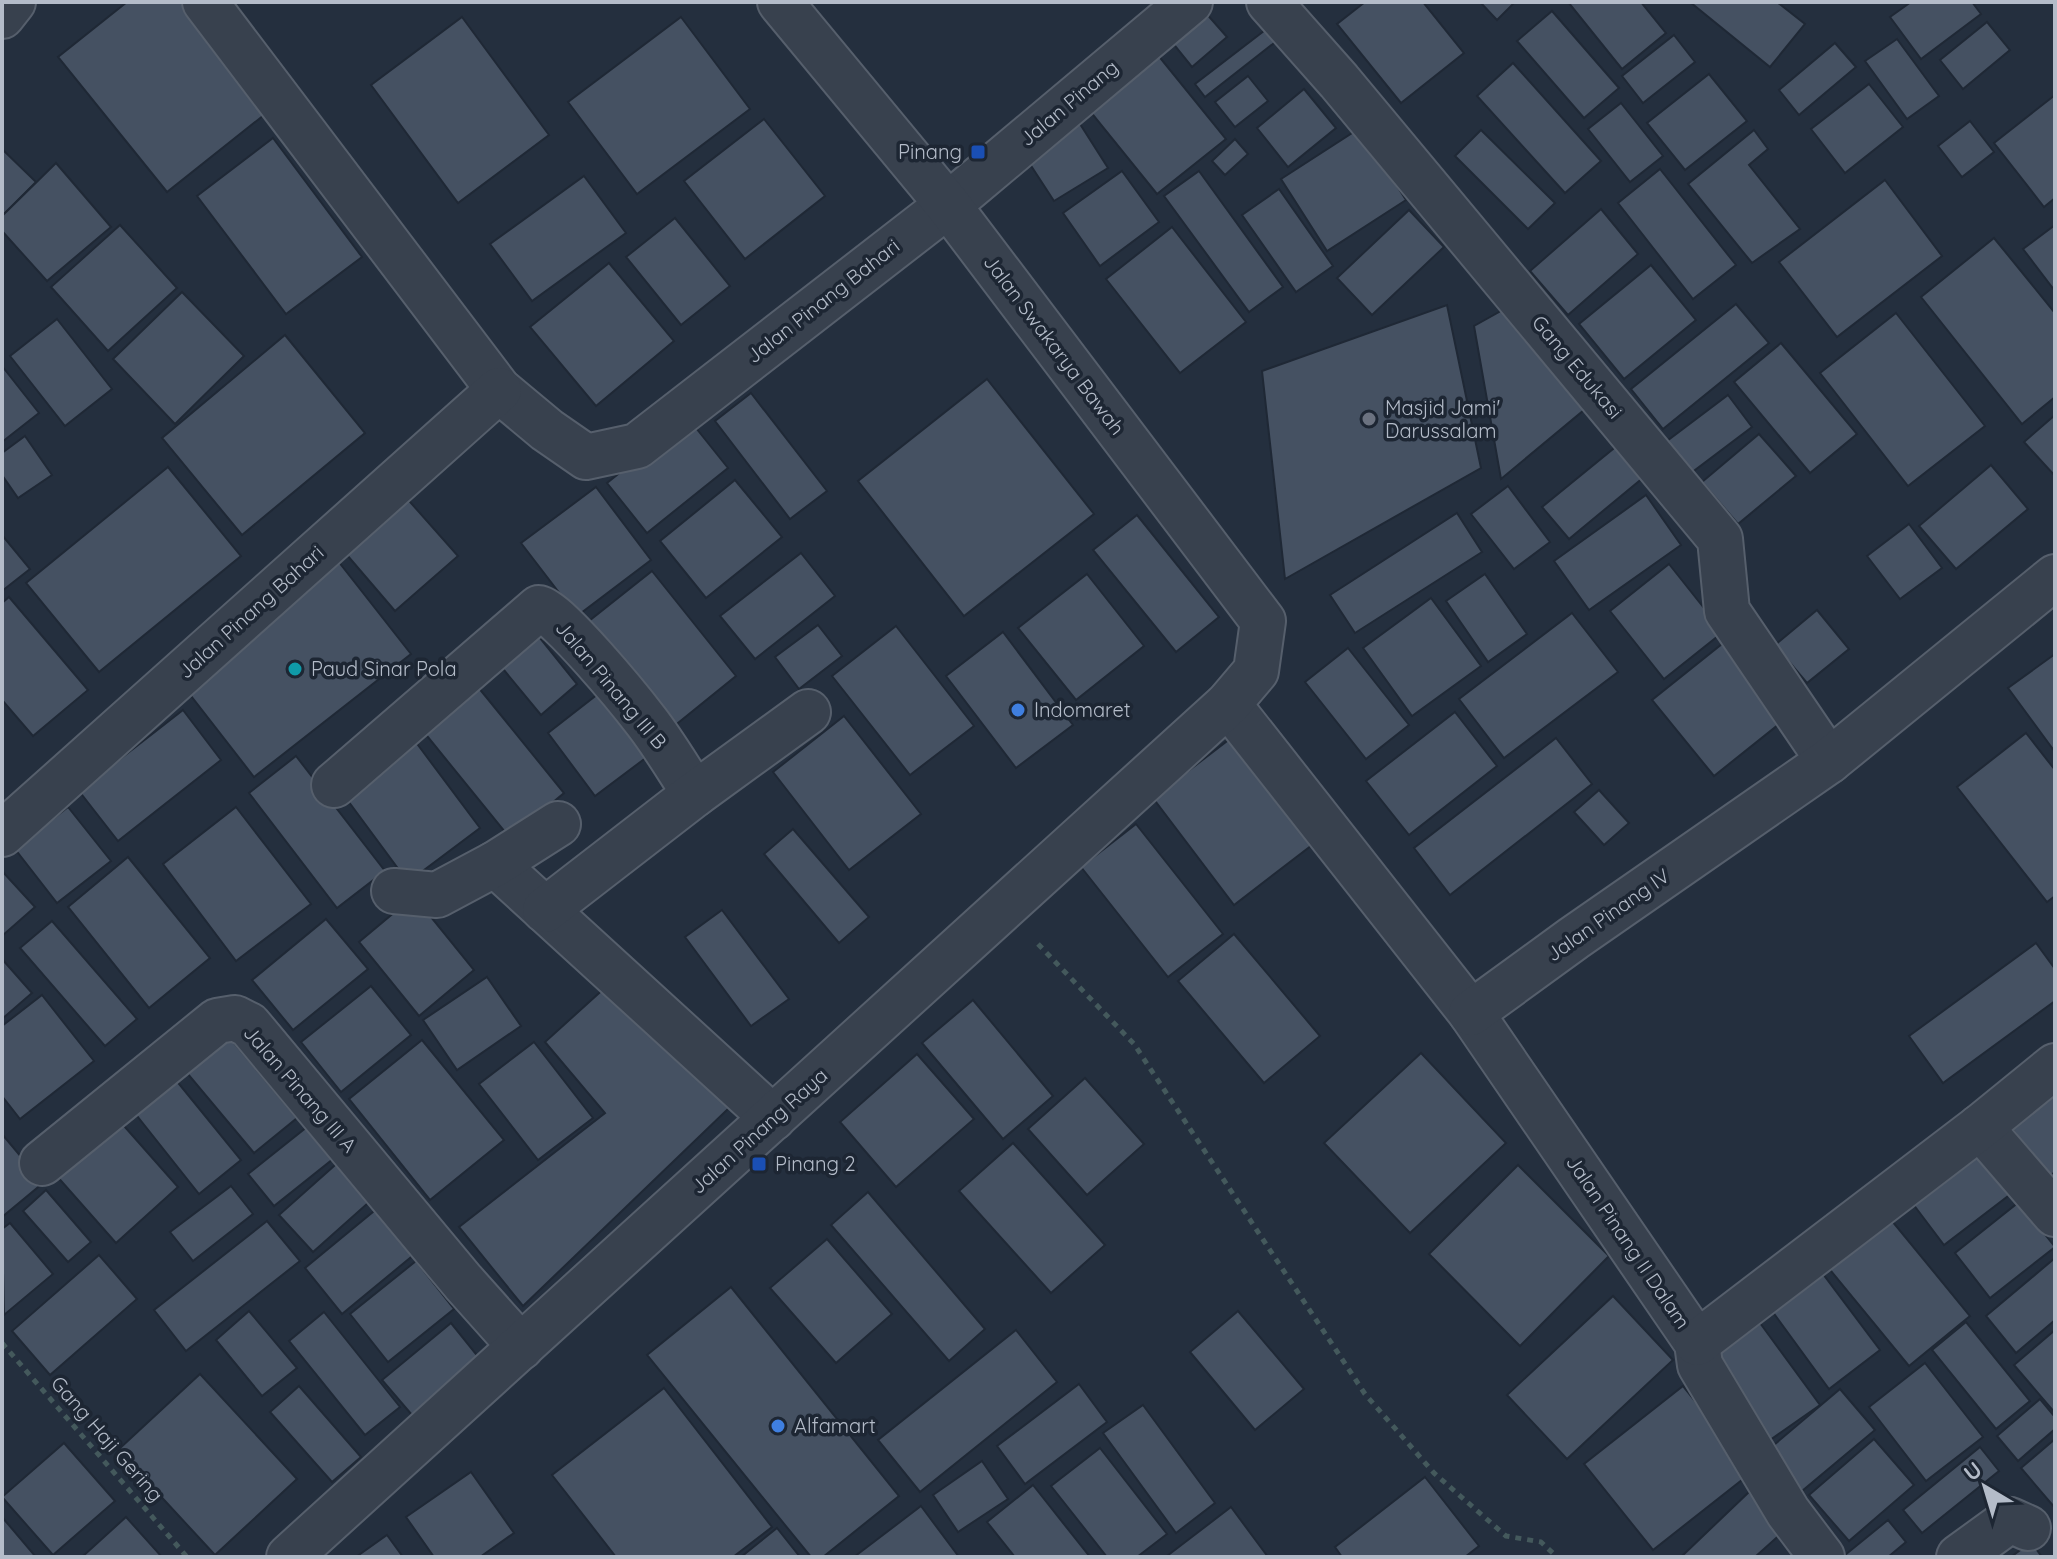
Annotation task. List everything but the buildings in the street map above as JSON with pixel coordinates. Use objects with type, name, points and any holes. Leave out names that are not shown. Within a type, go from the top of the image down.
[{"type":"street","points":[[2,16],[13,2]]},
{"type":"street","name":"Jalan Pinang Bahari","points":[[205,2],[499,390],[547,430],[586,457],[637,446],[948,205]]},
{"type":"street","name":"Jalan Swakarya Bawah","points":[[780,2],[948,205],[1263,621],[1256,671],[1228,704]]},
{"type":"street","name":"Jalan Pinang","points":[[948,205],[1190,2]]},
{"type":"street","name":"Gang Edukasi","points":[[1269,2],[1339,81],[1720,539],[1727,611],[1829,761]]},
{"type":"street","name":"Jalan Pinang Bahari","points":[[2,834],[499,390]]},
{"type":"street","name":"Jalan Pinang IV","points":[[1471,1013],[1829,761],[2055,577]]},
{"type":"street","name":"Jalan Pinang III B","points":[[334,785],[539,608],[547,610],[566,629],[647,722],[695,794]]},
{"type":"street","points":[[1228,704],[1471,1013]]},
{"type":"street","name":"Jalan Pinang Raya","points":[[300,1553],[521,1347],[1228,704]]},
{"type":"street","points":[[545,910],[695,794],[808,712]]},
{"type":"street","points":[[394,891],[437,895],[495,864],[558,824]]},
{"type":"street","points":[[495,864],[773,1118]]},
{"type":"street","name":"Jalan Pinang II Dalam","points":[[1471,1013],[1697,1343],[1700,1365],[1788,1512],[1822,1557]]},
{"type":"street","name":"Jalan Pinang III A","points":[[42,1163],[217,1021],[235,1018],[249,1025],[521,1347]]},
{"type":"street","points":[[1697,1343],[2055,1066]]},
{"type":"street","points":[[1980,1127],[2055,1214]]},
{"type":"street","points":[[1959,1557],[2010,1520],[2028,1528]]},
{"type":"path","points":[[1004,908],[1134,1044],[1365,1394],[1434,1473],[1506,1536],[1541,1542],[1557,1557]]},
{"type":"path","name":"Gang Haji Gering","points":[[2,1343],[187,1557]]},
{"type":"place","name":"Pinang","points":[[978,152]]},
{"type":"place","name":"Masjid Jami' Darussalam","points":[[1369,419]]},
{"type":"place","name":"Paud Sinar Pola","points":[[295,669]]},
{"type":"place","name":"Indomaret","points":[[1018,710]]},
{"type":"place","name":"Pinang 2","points":[[759,1164]]},
{"type":"place","name":"Alfamart","points":[[778,1426]]}]
